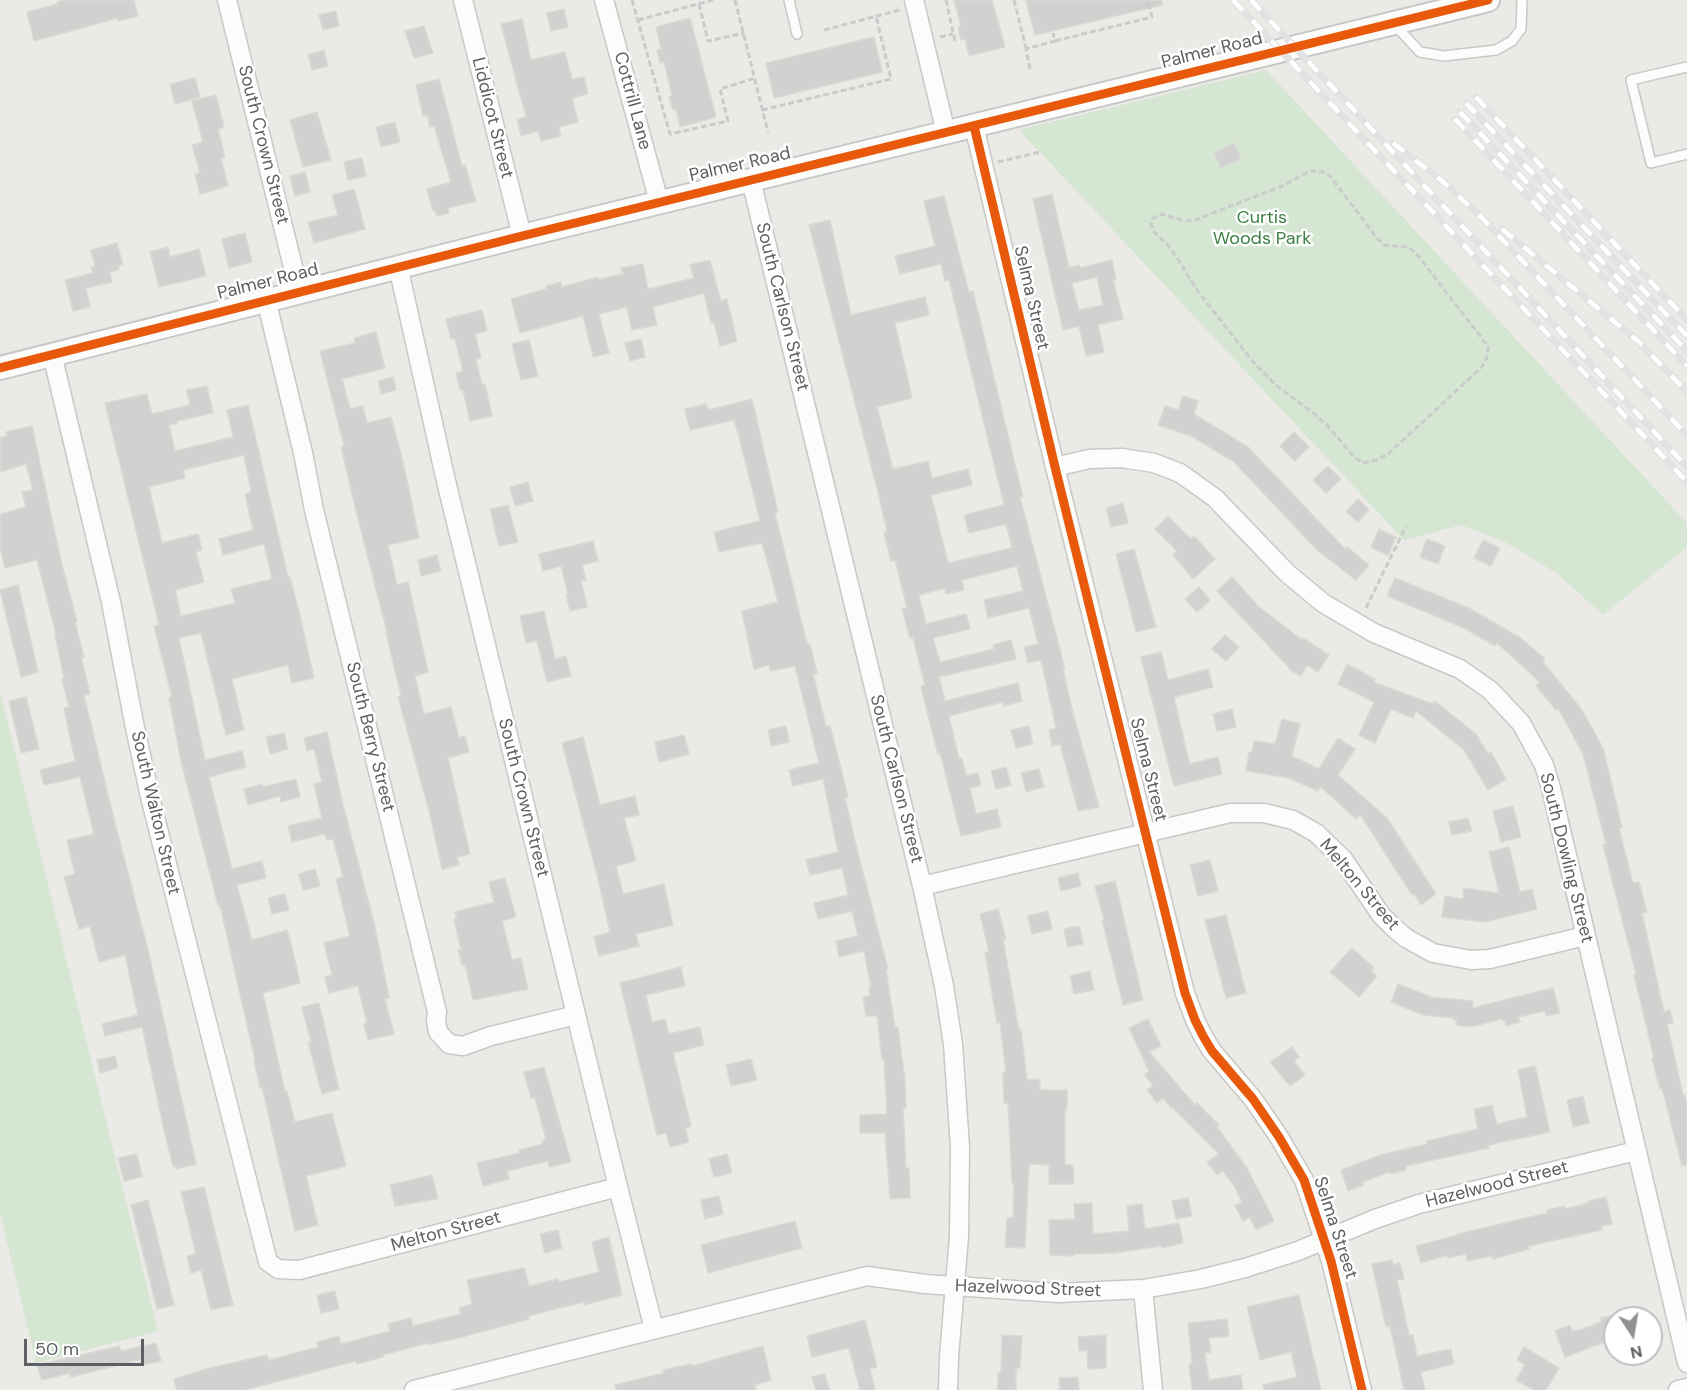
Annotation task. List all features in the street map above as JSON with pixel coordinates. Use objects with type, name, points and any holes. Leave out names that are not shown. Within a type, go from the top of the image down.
[{"type":"street","name":"South Crown Street","points":[[227,0],[299,291]]},
{"type":"street","name":"Liddicot Street","points":[[463,0],[522,236]]},
{"type":"street","name":"Cottrill Lane","points":[[604,0],[659,202]]},
{"type":"street","name":"Palmer Road","points":[[0,368],[398,266],[1488,0]]},
{"type":"street","points":[[909,4],[946,133]]},
{"type":"street","name":"Selma Street","points":[[974,126],[1055,467],[1185,993],[1195,1020],[1212,1051],[1253,1099],[1304,1179],[1324,1240],[1362,1390]]},
{"type":"street","name":"South Carlson Street","points":[[751,180],[922,886],[944,986],[957,1089],[960,1191],[948,1390]]},
{"type":"street","name":"South Crown Street","points":[[398,266],[446,481],[654,1329]]},
{"type":"street","name":"South Berry Street","points":[[266,299],[303,453],[314,510],[437,1011],[438,1032],[449,1044],[463,1046],[491,1036],[576,1015]]},
{"type":"street","name":"South Walton Street","points":[[52,354],[111,602],[151,801],[265,1257],[274,1267]]},
{"type":"street","name":"South Dowling Street","points":[[1055,467],[1089,459],[1122,458],[1154,463],[1180,473],[1215,498],[1287,573],[1323,603],[1374,633],[1460,669],[1490,690],[1521,723],[1544,765],[1551,788],[1687,1364]]},
{"type":"street","name":"Melton Street","points":[[922,886],[1230,813],[1264,813],[1293,820],[1316,833],[1334,848],[1381,915],[1394,928],[1420,947],[1446,957],[1471,960],[1490,959],[1586,936]]},
{"type":"street","name":"Hazelwood Street","points":[[414,1390],[867,1276],[955,1286],[1058,1293],[1143,1289],[1201,1279],[1245,1268],[1419,1204],[1636,1151]]},
{"type":"street","name":"Melton Street","points":[[274,1267],[299,1270],[618,1187]]},
{"type":"street","points":[[1143,1289],[1153,1390]]},
{"type":"street","points":[[1678,1390],[1687,1388]]},
{"type":"lane","points":[[789,0],[797,34]]},
{"type":"lane","points":[[1394,23],[1420,52],[1443,56],[1496,50],[1512,41],[1521,29],[1522,0]]},
{"type":"lane","points":[[1687,67],[1631,80],[1651,162],[1687,154]]},
{"type":"path","points":[[632,0],[670,134],[728,120],[720,89],[755,78]]},
{"type":"path","points":[[638,20],[713,0]]},
{"type":"path","points":[[735,0],[768,132]]},
{"type":"path","points":[[946,0],[955,41]]},
{"type":"path","points":[[1014,0],[1030,69]]},
{"type":"path","points":[[1026,49],[1152,17],[1148,0]]},
{"type":"path","points":[[699,4],[708,41],[744,33]]},
{"type":"path","points":[[824,30],[876,16],[909,4]]},
{"type":"path","points":[[762,110],[891,79],[876,16]]},
{"type":"path","points":[[1053,33],[1055,41]]},
{"type":"path","points":[[933,39],[953,34]]},
{"type":"path","points":[[982,166],[1040,152]]},
{"type":"path","points":[[1310,171],[1321,171],[1330,176],[1384,245],[1408,247],[1415,252],[1483,338],[1488,346],[1487,357],[1482,367],[1388,454],[1377,460],[1363,463],[1354,457],[1312,412],[1277,386],[1253,362],[1197,290],[1176,256],[1154,232],[1151,225],[1153,218],[1161,214],[1185,221],[1195,220],[1282,186],[1310,171]]},
{"type":"path","points":[[1366,608],[1406,526]]},
{"type":"green space","name":"Curtis Woods Park","points":[[1266,70],[1687,523],[1687,547],[1603,615],[1558,574],[1505,542],[1461,525],[1404,540],[1019,130]]},
{"type":"green space","points":[[0,691],[158,1331],[36,1363],[0,1213]]},
{"type":"building","points":[[64,0],[134,0],[138,16],[118,21],[118,18],[34,41],[27,12],[58,4],[57,2]]},
{"type":"building","points":[[954,0],[992,0],[1005,47],[969,56],[965,39],[961,40],[958,27],[961,26]]},
{"type":"building","points":[[1026,0],[1162,0],[1162,5],[1035,35]]},
{"type":"building","points":[[564,9],[568,27],[551,31],[547,13]]},
{"type":"building","points":[[336,11],[339,26],[323,30],[319,15]]},
{"type":"building","points":[[690,18],[716,117],[680,127],[676,109],[673,110],[669,97],[672,96],[664,62],[660,63],[657,50],[661,49],[656,27]]},
{"type":"building","points":[[522,19],[531,60],[565,52],[572,79],[584,77],[588,94],[572,98],[578,122],[559,127],[561,136],[541,141],[538,131],[521,136],[517,119],[526,117],[501,24]]},
{"type":"building","points":[[424,26],[433,53],[414,58],[405,31]]},
{"type":"building","points":[[874,37],[882,72],[774,98],[766,63]]},
{"type":"building","points":[[324,50],[328,66],[312,70],[308,55]]},
{"type":"building","points":[[195,78],[200,97],[175,104],[170,84]]},
{"type":"building","points":[[439,79],[462,166],[465,165],[476,201],[448,208],[449,213],[437,216],[433,211],[427,189],[451,182],[434,126],[430,127],[427,115],[423,116],[416,85]]},
{"type":"building","points":[[216,95],[224,127],[218,129],[225,157],[221,158],[228,186],[200,194],[195,174],[200,173],[192,145],[203,142],[192,101]]},
{"type":"building","points":[[317,112],[331,160],[303,167],[290,120]]},
{"type":"building","points":[[395,122],[400,142],[381,147],[376,127]]},
{"type":"building","points":[[1234,143],[1241,159],[1221,168],[1214,153]]},
{"type":"building","points":[[362,158],[366,176],[348,180],[344,162]]},
{"type":"building","points":[[305,172],[310,192],[295,196],[290,176]]},
{"type":"building","points":[[354,189],[365,229],[314,243],[308,222],[338,215],[332,195]]},
{"type":"building","points":[[1052,194],[1069,268],[1079,265],[1080,268],[1112,260],[1116,279],[1113,279],[1123,319],[1098,325],[1104,352],[1086,356],[1079,326],[1063,330],[1033,199]],"holes":[[[1097,277],[1103,305],[1079,310],[1072,283]]]},
{"type":"building","points":[[944,196],[969,292],[973,291],[1023,497],[1020,497],[1065,669],[1063,669],[1073,713],[1099,807],[1078,811],[1060,744],[1052,746],[1049,730],[1056,728],[1041,660],[1028,663],[1024,647],[1038,644],[1029,608],[988,618],[984,600],[1023,591],[1017,566],[962,580],[964,590],[946,594],[945,588],[919,595],[926,624],[966,614],[970,629],[933,638],[940,662],[994,649],[993,645],[1011,640],[1016,659],[939,677],[945,701],[1018,683],[1022,701],[1004,706],[1003,702],[949,716],[959,759],[962,758],[966,775],[978,773],[981,785],[970,788],[976,814],[997,809],[1001,827],[961,836],[940,753],[938,754],[930,724],[921,686],[925,685],[913,638],[910,638],[902,609],[907,608],[895,560],[891,561],[878,492],[809,225],[830,220],[851,315],[925,297],[929,315],[895,323],[912,398],[877,407],[893,469],[928,461],[932,478],[968,469],[972,485],[931,495],[948,563],[1012,548],[1006,524],[969,533],[964,515],[1004,505],[949,280],[945,281],[941,264],[900,274],[895,256],[935,246],[924,201]]},
{"type":"building","points":[[245,233],[252,262],[229,268],[222,239]]},
{"type":"building","points":[[117,243],[123,265],[118,266],[119,270],[110,272],[112,282],[86,288],[90,307],[73,311],[65,280],[93,273],[91,267],[95,266],[91,250]]},
{"type":"building","points":[[168,247],[170,257],[199,249],[206,276],[159,287],[150,252]]},
{"type":"building","points":[[710,260],[721,301],[727,299],[737,341],[720,346],[714,322],[711,323],[704,293],[653,307],[657,325],[632,330],[627,307],[599,314],[609,353],[593,357],[583,316],[520,333],[511,299],[561,282],[562,287],[598,277],[599,279],[623,274],[621,268],[643,264],[648,289],[694,278],[690,265]]},
{"type":"building","points":[[482,310],[487,331],[475,334],[481,358],[476,359],[482,385],[485,384],[492,416],[470,421],[463,390],[460,390],[456,373],[463,371],[455,339],[451,339],[446,319]]},
{"type":"building","points":[[376,332],[385,368],[342,379],[350,409],[363,406],[367,423],[391,417],[419,538],[388,545],[397,585],[408,582],[428,672],[415,676],[424,714],[451,707],[459,738],[465,736],[469,752],[448,758],[470,854],[457,857],[459,865],[442,869],[398,697],[401,696],[387,632],[356,511],[341,447],[344,446],[320,351],[355,343],[354,338]]},
{"type":"building","points":[[641,339],[645,357],[630,361],[625,343]]},
{"type":"building","points":[[529,340],[538,376],[521,380],[512,344]]},
{"type":"building","points":[[393,377],[396,390],[381,394],[378,381]]},
{"type":"building","points":[[207,386],[213,413],[169,425],[175,451],[233,437],[227,410],[248,405],[314,678],[292,683],[288,665],[232,679],[244,730],[226,735],[201,633],[179,638],[205,760],[242,751],[246,767],[209,777],[232,869],[262,861],[266,878],[237,885],[252,940],[287,930],[292,947],[300,983],[263,993],[285,1092],[287,1091],[295,1122],[332,1113],[346,1166],[306,1176],[318,1225],[295,1231],[262,1087],[260,1088],[220,905],[218,905],[181,761],[169,698],[172,697],[154,626],[159,625],[105,403],[147,394],[152,414],[190,405],[186,390]],"holes":[[[244,455],[251,492],[245,494],[253,530],[219,539],[223,555],[264,544],[272,579],[231,589],[235,603],[181,616],[175,590],[204,582],[196,552],[202,550],[198,534],[162,543],[149,487],[185,478],[183,470]]]},
{"type":"building","points":[[1183,396],[1198,401],[1194,414],[1248,447],[1345,549],[1347,547],[1369,565],[1356,580],[1317,550],[1234,462],[1191,436],[1158,425],[1165,406],[1178,410]]},
{"type":"building","points":[[752,399],[778,512],[775,513],[807,644],[810,644],[817,673],[813,674],[826,726],[830,726],[841,768],[855,841],[888,969],[886,970],[895,1028],[898,1027],[905,1081],[906,1108],[903,1108],[910,1198],[890,1199],[885,1133],[860,1133],[860,1115],[887,1114],[884,1059],[882,1060],[877,1016],[866,1016],[863,997],[870,996],[869,987],[871,987],[864,951],[839,957],[836,941],[858,936],[852,911],[818,919],[814,903],[848,895],[842,868],[810,875],[806,860],[838,852],[823,779],[793,786],[789,770],[819,763],[795,666],[771,671],[769,665],[754,669],[742,611],[778,602],[762,543],[719,552],[714,532],[760,521],[738,433],[734,420],[690,430],[685,409],[706,404],[708,410]]},
{"type":"building","points":[[32,426],[84,657],[81,657],[90,694],[84,695],[149,954],[196,1164],[176,1169],[175,1165],[173,1166],[164,1130],[142,1027],[105,1036],[102,1024],[138,1015],[125,955],[99,962],[90,926],[79,929],[64,877],[75,874],[67,840],[94,834],[80,777],[44,785],[40,770],[75,761],[64,708],[69,707],[62,679],[64,678],[56,634],[37,560],[5,568],[0,547],[0,514],[26,507],[22,492],[33,490],[26,464],[0,472],[0,438],[7,436],[6,432]]},
{"type":"building","points":[[1294,432],[1309,447],[1295,461],[1280,446]]},
{"type":"building","points":[[1328,466],[1341,479],[1326,493],[1313,480]]},
{"type":"building","points":[[528,482],[533,501],[515,506],[510,487]]},
{"type":"building","points":[[1358,499],[1369,510],[1358,522],[1346,512]]},
{"type":"building","points":[[1123,503],[1128,523],[1111,527],[1106,508]]},
{"type":"building","points":[[508,505],[518,542],[499,546],[490,509]]},
{"type":"building","points":[[1168,516],[1191,539],[1194,536],[1215,559],[1193,579],[1173,555],[1177,551],[1155,529]]},
{"type":"building","points":[[1379,529],[1396,537],[1388,556],[1371,547]]},
{"type":"building","points":[[1427,539],[1445,546],[1438,564],[1420,557]]},
{"type":"building","points":[[1483,540],[1500,548],[1491,566],[1474,558]]},
{"type":"building","points":[[593,541],[598,561],[582,565],[586,580],[581,581],[587,607],[570,611],[561,566],[543,571],[539,554]]},
{"type":"building","points":[[1134,549],[1156,627],[1136,632],[1116,554]]},
{"type":"building","points":[[437,555],[441,571],[421,576],[418,560]]},
{"type":"building","points":[[1232,577],[1258,606],[1302,640],[1303,638],[1329,655],[1318,672],[1307,665],[1301,676],[1292,671],[1217,591]]},
{"type":"building","points":[[1395,578],[1471,609],[1522,639],[1545,659],[1543,662],[1582,710],[1603,748],[1633,883],[1639,882],[1647,912],[1642,913],[1664,1012],[1670,1010],[1673,1023],[1667,1024],[1687,1104],[1687,1165],[1682,1166],[1652,1059],[1654,1058],[1634,975],[1636,974],[1603,845],[1606,844],[1583,754],[1558,708],[1556,710],[1536,686],[1540,682],[1497,643],[1495,646],[1464,628],[1387,596]]},
{"type":"building","points":[[18,585],[38,672],[21,677],[0,590]]},
{"type":"building","points":[[1199,587],[1210,600],[1197,612],[1185,599]]},
{"type":"building","points":[[544,611],[555,659],[566,656],[571,676],[547,682],[537,641],[526,643],[520,616]]},
{"type":"building","points":[[1225,635],[1239,647],[1226,661],[1212,649]]},
{"type":"building","points":[[1161,652],[1168,680],[1208,669],[1213,687],[1174,697],[1184,740],[1181,741],[1184,741],[1190,764],[1218,757],[1222,774],[1174,786],[1141,657]]},
{"type":"building","points":[[1347,664],[1375,679],[1373,682],[1433,704],[1435,701],[1476,734],[1488,754],[1491,752],[1506,779],[1488,790],[1464,750],[1416,711],[1413,718],[1391,709],[1375,743],[1359,735],[1374,702],[1338,684]]},
{"type":"building","points":[[26,697],[39,749],[21,753],[9,701]]},
{"type":"building","points":[[1232,709],[1236,727],[1217,731],[1213,714]]},
{"type":"building","points":[[1282,719],[1300,724],[1292,756],[1319,769],[1338,738],[1355,749],[1338,775],[1387,818],[1436,894],[1421,905],[1414,894],[1412,895],[1360,814],[1356,819],[1320,786],[1318,791],[1289,778],[1246,771],[1249,752],[1252,752],[1254,741],[1275,744]]},
{"type":"building","points":[[786,726],[789,742],[771,746],[768,730]]},
{"type":"building","points":[[1029,726],[1033,744],[1016,748],[1011,730]]},
{"type":"building","points":[[327,732],[344,809],[374,922],[389,998],[385,999],[394,1034],[368,1040],[364,1024],[367,1023],[358,986],[329,993],[325,977],[332,975],[324,943],[350,936],[336,879],[343,877],[333,839],[327,840],[325,834],[292,842],[288,826],[322,818],[314,784],[322,782],[314,749],[307,751],[304,738]]},
{"type":"building","points":[[284,733],[288,749],[270,754],[266,737]]},
{"type":"building","points":[[684,735],[689,754],[659,762],[655,742]]},
{"type":"building","points":[[583,737],[600,805],[635,796],[639,815],[624,818],[636,861],[616,866],[623,894],[664,884],[673,925],[636,934],[639,946],[599,956],[594,937],[610,932],[562,743]]},
{"type":"building","points":[[1006,767],[1011,785],[996,789],[991,771]]},
{"type":"building","points":[[1039,769],[1044,787],[1026,792],[1021,773]]},
{"type":"building","points":[[296,779],[300,797],[281,802],[280,796],[248,805],[244,789]]},
{"type":"building","points":[[1513,806],[1521,837],[1501,842],[1493,811]]},
{"type":"building","points":[[1468,818],[1472,831],[1452,835],[1449,822]]},
{"type":"building","points":[[1509,847],[1520,892],[1532,889],[1537,909],[1485,922],[1442,917],[1445,896],[1463,899],[1464,888],[1499,893],[1489,852]]},
{"type":"building","points":[[1210,860],[1218,891],[1198,896],[1190,865]]},
{"type":"building","points":[[315,869],[320,886],[303,890],[299,874]]},
{"type":"building","points":[[1078,873],[1081,886],[1061,891],[1058,878]]},
{"type":"building","points":[[505,878],[516,917],[502,921],[512,960],[521,958],[528,989],[473,1000],[465,964],[462,965],[458,950],[461,950],[454,919],[457,918],[455,912],[494,902],[489,882]]},
{"type":"building","points":[[1115,881],[1143,1000],[1123,1005],[1095,886]]},
{"type":"building","points":[[285,894],[289,910],[272,914],[268,898]]},
{"type":"building","points":[[998,909],[1006,939],[1003,939],[1019,1031],[1021,1030],[1027,1080],[1040,1079],[1040,1090],[1067,1090],[1065,1165],[1073,1165],[1074,1184],[1049,1184],[1049,1165],[1029,1164],[1025,1248],[1005,1247],[1007,1218],[1013,1218],[1014,1183],[1012,1183],[1008,1103],[1004,1103],[1003,1073],[1006,1073],[1000,1022],[997,1023],[985,952],[989,952],[980,914]]},
{"type":"building","points":[[1048,911],[1052,929],[1032,934],[1028,916]]},
{"type":"building","points":[[1226,915],[1246,993],[1226,998],[1205,920]]},
{"type":"building","points":[[1079,926],[1083,944],[1068,947],[1064,929]]},
{"type":"building","points":[[1352,948],[1374,968],[1371,971],[1377,976],[1359,997],[1330,972]]},
{"type":"building","points":[[681,967],[685,986],[646,995],[652,1022],[665,1019],[669,1034],[700,1027],[704,1045],[673,1053],[691,1126],[685,1128],[689,1142],[670,1147],[666,1133],[657,1135],[620,983]]},
{"type":"building","points":[[1090,971],[1094,990],[1074,994],[1070,976]]},
{"type":"building","points":[[1398,984],[1431,997],[1473,1001],[1472,1008],[1553,988],[1560,1013],[1546,1016],[1545,1011],[1518,1017],[1520,1022],[1506,1026],[1505,1020],[1501,1019],[1471,1027],[1456,1025],[1457,1020],[1453,1020],[1454,1018],[1423,1015],[1391,1002]]},
{"type":"building","points":[[319,1003],[339,1089],[322,1094],[308,1042],[311,1042],[302,1007]]},
{"type":"building","points":[[1148,1019],[1161,1046],[1149,1052],[1195,1105],[1197,1103],[1219,1125],[1217,1127],[1247,1168],[1274,1221],[1256,1230],[1250,1217],[1243,1221],[1235,1206],[1242,1202],[1234,1186],[1223,1171],[1217,1175],[1207,1162],[1219,1154],[1163,1098],[1157,1103],[1147,1090],[1153,1085],[1145,1075],[1149,1071],[1129,1028]]},
{"type":"building","points":[[1292,1047],[1299,1057],[1294,1061],[1305,1075],[1290,1086],[1270,1062]]},
{"type":"building","points":[[115,1056],[118,1068],[100,1073],[97,1060]]},
{"type":"building","points":[[751,1059],[757,1080],[731,1086],[726,1065]]},
{"type":"building","points":[[1535,1066],[1550,1132],[1406,1166],[1406,1170],[1390,1174],[1389,1172],[1362,1182],[1363,1185],[1348,1191],[1341,1170],[1380,1155],[1478,1129],[1474,1109],[1492,1105],[1497,1124],[1527,1117],[1518,1070]]},
{"type":"building","points":[[544,1067],[571,1162],[549,1167],[548,1161],[507,1171],[509,1179],[483,1186],[477,1163],[520,1153],[519,1150],[543,1144],[542,1141],[546,1140],[535,1097],[531,1098],[524,1072]]},
{"type":"building","points":[[1583,1096],[1589,1123],[1573,1127],[1567,1100]]},
{"type":"building","points":[[137,1154],[142,1177],[124,1181],[118,1158]]},
{"type":"building","points":[[727,1154],[732,1173],[714,1177],[709,1159]]},
{"type":"building","points":[[432,1175],[438,1199],[395,1206],[390,1185]]},
{"type":"building","points":[[204,1187],[233,1305],[211,1310],[201,1270],[191,1273],[187,1256],[196,1254],[181,1192]]},
{"type":"building","points":[[719,1196],[723,1214],[705,1219],[701,1200]]},
{"type":"building","points":[[1606,1197],[1612,1224],[1601,1226],[1602,1230],[1528,1246],[1529,1249],[1493,1259],[1492,1256],[1467,1261],[1466,1254],[1448,1258],[1448,1255],[1421,1263],[1416,1246],[1547,1213],[1547,1210],[1564,1206],[1565,1209]]},
{"type":"building","points":[[1188,1198],[1192,1216],[1176,1219],[1172,1201]]},
{"type":"building","points":[[148,1200],[174,1305],[157,1309],[131,1205]]},
{"type":"building","points":[[1092,1203],[1093,1234],[1129,1231],[1127,1206],[1142,1204],[1145,1229],[1179,1223],[1183,1243],[1162,1248],[1161,1246],[1113,1253],[1050,1255],[1049,1220],[1075,1219],[1074,1204]]},
{"type":"building","points":[[795,1221],[802,1248],[708,1273],[701,1245]]},
{"type":"building","points":[[558,1230],[562,1248],[545,1253],[540,1234]]},
{"type":"building","points":[[609,1237],[622,1295],[584,1305],[583,1302],[528,1316],[529,1319],[462,1337],[428,1345],[427,1343],[357,1364],[356,1361],[245,1390],[177,1390],[174,1379],[206,1369],[267,1355],[269,1360],[318,1347],[317,1342],[339,1336],[341,1344],[390,1331],[388,1324],[411,1318],[413,1326],[461,1314],[459,1308],[472,1304],[467,1280],[524,1268],[529,1286],[558,1279],[559,1282],[599,1272],[592,1242]]},
{"type":"building","points":[[1392,1260],[1393,1265],[1400,1263],[1404,1279],[1397,1280],[1409,1335],[1413,1335],[1417,1356],[1451,1349],[1454,1364],[1421,1372],[1425,1390],[1404,1390],[1390,1326],[1386,1327],[1372,1264]]},
{"type":"building","points":[[335,1291],[339,1309],[321,1313],[317,1295]]},
{"type":"building","points":[[1299,1295],[1321,1390],[1264,1390],[1263,1385],[1297,1377],[1291,1352],[1260,1360],[1247,1307]]},
{"type":"building","points":[[1603,1317],[1603,1343],[1565,1357],[1555,1331],[1570,1325],[1572,1331],[1577,1331],[1601,1322],[1600,1318]]},
{"type":"building","points":[[1227,1319],[1229,1336],[1209,1338],[1211,1352],[1205,1353],[1209,1380],[1241,1375],[1243,1390],[1192,1390],[1188,1323]]},
{"type":"building","points":[[865,1320],[877,1367],[870,1369],[875,1390],[860,1390],[849,1348],[812,1357],[807,1336]]},
{"type":"building","points":[[1002,1335],[1022,1336],[1020,1368],[1016,1368],[1016,1390],[998,1390]]},
{"type":"building","points":[[1106,1335],[1106,1368],[1088,1369],[1087,1350],[1079,1351],[1078,1337]]},
{"type":"building","points":[[156,1343],[161,1361],[143,1365],[142,1359],[71,1377],[70,1373],[42,1380],[37,1365],[119,1346],[121,1351]]},
{"type":"building","points":[[763,1346],[771,1380],[755,1385],[756,1390],[616,1390],[615,1385],[664,1373],[663,1370],[691,1364],[692,1366]]},
{"type":"building","points":[[1524,1347],[1559,1368],[1546,1390],[1534,1390],[1516,1380],[1525,1365],[1517,1360]]},
{"type":"building","points":[[825,1374],[829,1390],[816,1390],[812,1377]]},
{"type":"building","points":[[1078,1377],[1079,1390],[1060,1390],[1059,1378]]},
{"type":"railway","points":[[1233,0],[1687,482]]},
{"type":"railway","points":[[1251,0],[1687,467]]},
{"type":"railway","points":[[1476,97],[1687,320]]},
{"type":"railway","points":[[1466,103],[1687,336]]},
{"type":"railway","points":[[1460,112],[1687,351]]},
{"type":"railway","points":[[1455,119],[1687,366]]},
{"type":"railway","points":[[1393,143],[1441,180],[1480,216],[1687,435]]},
{"type":"railway","points":[[1502,229],[1639,342],[1687,392]]},
{"type":"cycle path","points":[[0,368],[522,236],[1488,0]]},
{"type":"cycle path","points":[[974,126],[1055,467],[1185,993],[1195,1020],[1212,1051],[1253,1099],[1304,1180],[1331,1261],[1362,1390]]}]
